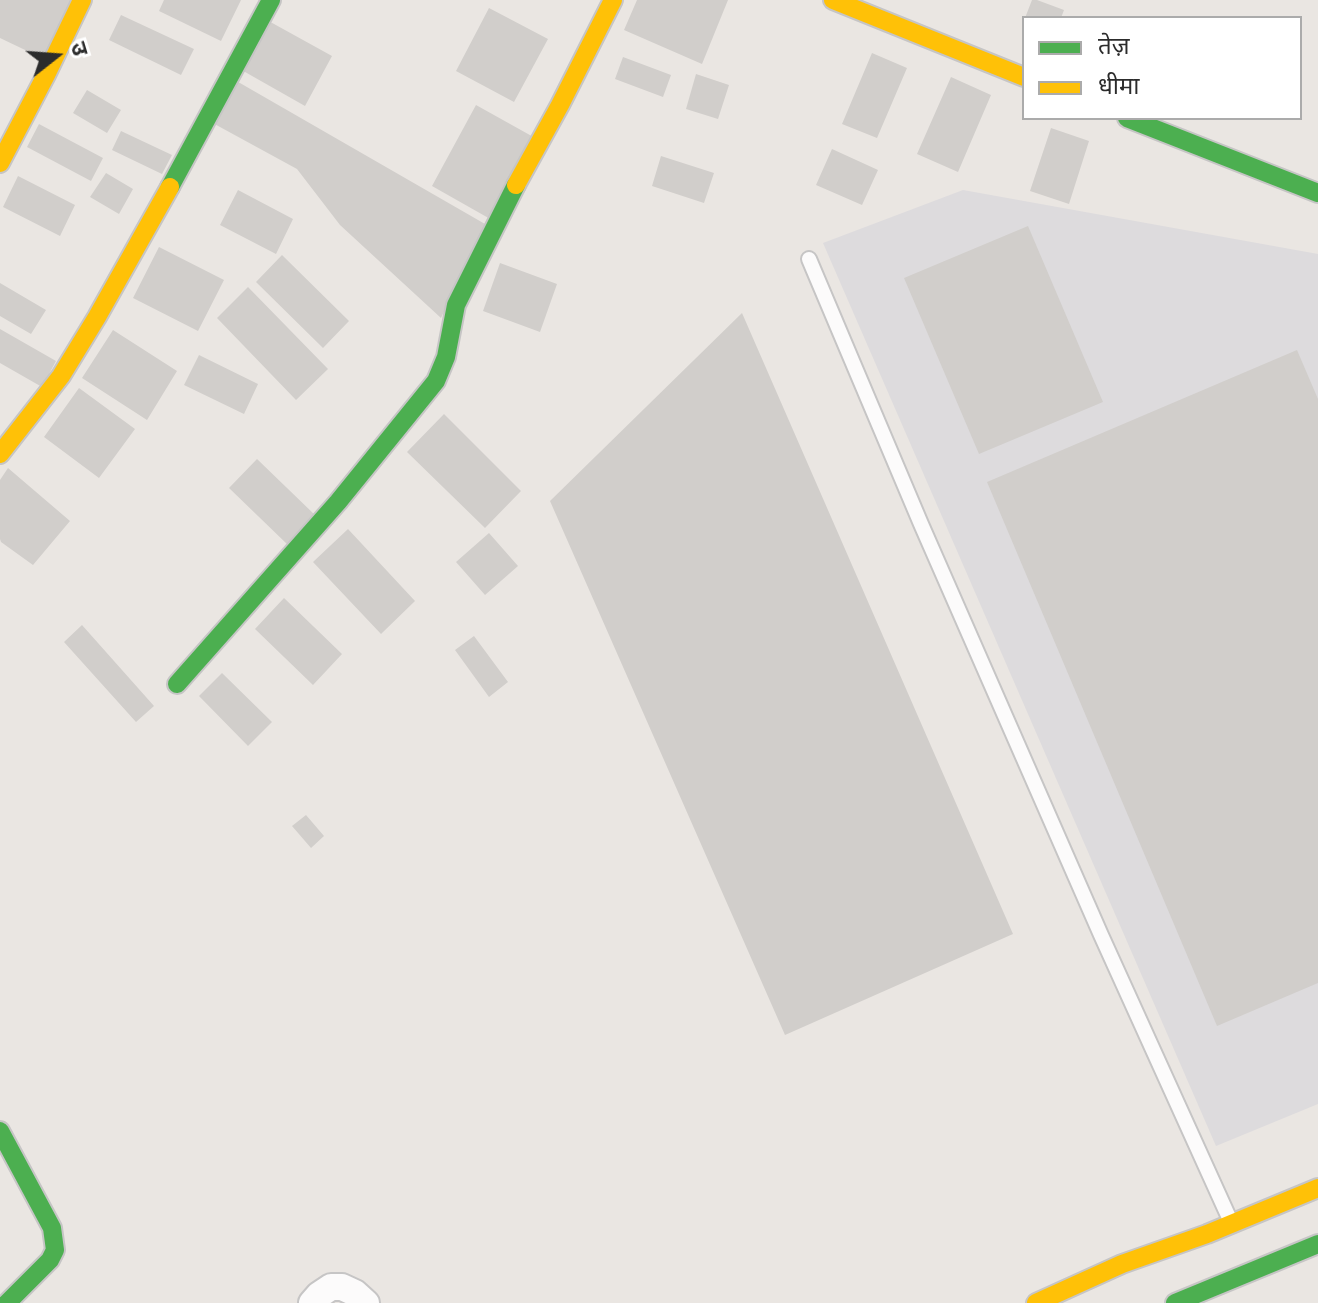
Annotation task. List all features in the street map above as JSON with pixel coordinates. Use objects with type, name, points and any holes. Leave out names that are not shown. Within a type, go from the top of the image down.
[{"type":"street","points":[[0,163],[82,0]]},
{"type":"street","points":[[0,454],[55,384],[97,317],[271,0]]},
{"type":"street","points":[[177,684],[338,502],[436,381],[446,357],[456,305],[613,0]]},
{"type":"street","points":[[833,0],[1022,76]]},
{"type":"street","points":[[1132,120],[1318,193]]},
{"type":"street","points":[[0,1131],[52,1228],[55,1250],[50,1260],[7,1303]]},
{"type":"street","points":[[1036,1303],[1122,1264],[1232,1224],[1318,1188]]},
{"type":"street","points":[[1175,1303],[1318,1244]]},
{"type":"street","points":[[312,1303],[331,1287],[342,1287],[366,1303]]},
{"type":"lane","points":[[809,259],[1094,921],[1232,1224]]},
{"type":"shaded area","points":[[963,190],[1318,254],[1318,1104],[1216,1146],[823,243]]},
{"type":"building","points":[[0,0],[72,0],[44,59],[0,38]]},
{"type":"building","points":[[164,0],[241,0],[221,41],[159,11]]},
{"type":"building","points":[[637,0],[728,0],[702,64],[624,30]]},
{"type":"building","points":[[1032,0],[1064,10],[1062,16],[1026,16]]},
{"type":"building","points":[[489,8],[548,39],[514,102],[456,71]]},
{"type":"building","points":[[121,15],[194,49],[181,75],[109,40]]},
{"type":"building","points":[[265,19],[332,56],[305,106],[238,68]]},
{"type":"building","points":[[872,53],[907,68],[877,138],[842,124]]},
{"type":"building","points":[[623,57],[671,75],[663,97],[615,79]]},
{"type":"building","points":[[696,74],[729,85],[718,119],[686,109]]},
{"type":"building","points":[[951,77],[991,95],[958,172],[917,154]]},
{"type":"building","points":[[233,79],[485,224],[441,318],[340,225],[297,169],[209,121]]},
{"type":"building","points":[[87,90],[121,110],[107,133],[73,113]]},
{"type":"building","points":[[476,105],[537,139],[492,220],[432,186]]},
{"type":"building","points":[[39,124],[103,158],[91,181],[27,147]]},
{"type":"building","points":[[1051,128],[1089,141],[1069,204],[1030,191]]},
{"type":"building","points":[[121,131],[172,155],[162,174],[112,150]]},
{"type":"building","points":[[832,149],[878,170],[862,205],[816,185]]},
{"type":"building","points":[[661,156],[714,173],[704,203],[652,186]]},
{"type":"building","points":[[106,173],[133,189],[119,214],[90,197]]},
{"type":"building","points":[[18,176],[75,205],[60,236],[3,207]]},
{"type":"building","points":[[238,190],[293,219],[276,254],[220,225]]},
{"type":"building","points":[[1028,226],[1103,402],[979,454],[904,278]]},
{"type":"building","points":[[159,247],[224,280],[198,331],[133,298]]},
{"type":"building","points":[[282,255],[349,321],[323,348],[256,282]]},
{"type":"building","points":[[500,263],[557,284],[540,332],[483,311]]},
{"type":"building","points":[[0,283],[46,310],[31,334],[0,316]]},
{"type":"building","points":[[248,287],[328,369],[296,400],[217,318]]},
{"type":"building","points":[[742,313],[1013,934],[785,1035],[550,501]]},
{"type":"building","points":[[0,329],[56,361],[42,387],[0,363]]},
{"type":"building","points":[[113,330],[177,371],[147,420],[82,378]]},
{"type":"building","points":[[1297,350],[1318,399],[1318,983],[1217,1026],[987,482]]},
{"type":"building","points":[[199,355],[258,384],[244,414],[184,385]]},
{"type":"building","points":[[79,388],[135,429],[99,478],[44,437]]},
{"type":"building","points":[[444,414],[521,491],[485,528],[407,452]]},
{"type":"building","points":[[257,459],[316,516],[288,545],[229,488]]},
{"type":"building","points":[[8,468],[70,521],[33,565],[0,539],[0,480]]},
{"type":"building","points":[[348,529],[415,601],[381,634],[313,562]]},
{"type":"building","points":[[489,533],[518,566],[485,595],[456,562]]},
{"type":"building","points":[[284,598],[342,654],[313,685],[255,629]]},
{"type":"building","points":[[82,625],[154,706],[136,722],[64,642]]},
{"type":"building","points":[[474,636],[508,682],[489,697],[455,650]]},
{"type":"building","points":[[222,673],[272,722],[248,746],[199,696]]},
{"type":"building","points":[[306,815],[324,836],[311,848],[292,826]]},
{"type":"traffic: fast","points":[[170,187],[271,0]]},
{"type":"traffic: fast","points":[[1132,120],[1318,193]]},
{"type":"traffic: fast","points":[[177,684],[338,502],[436,381],[446,357],[456,305],[516,185]]},
{"type":"traffic: fast","points":[[0,1131],[52,1228],[55,1250],[50,1260],[7,1303]]},
{"type":"traffic: fast","points":[[1175,1303],[1318,1244]]},
{"type":"traffic: slow","points":[[0,163],[82,0]]},
{"type":"traffic: slow","points":[[516,185],[613,0]]},
{"type":"traffic: slow","points":[[833,0],[1022,76]]},
{"type":"traffic: slow","points":[[0,454],[61,376],[170,187]]},
{"type":"traffic: slow","points":[[1036,1303],[1122,1264],[1207,1234],[1318,1188]]}]
